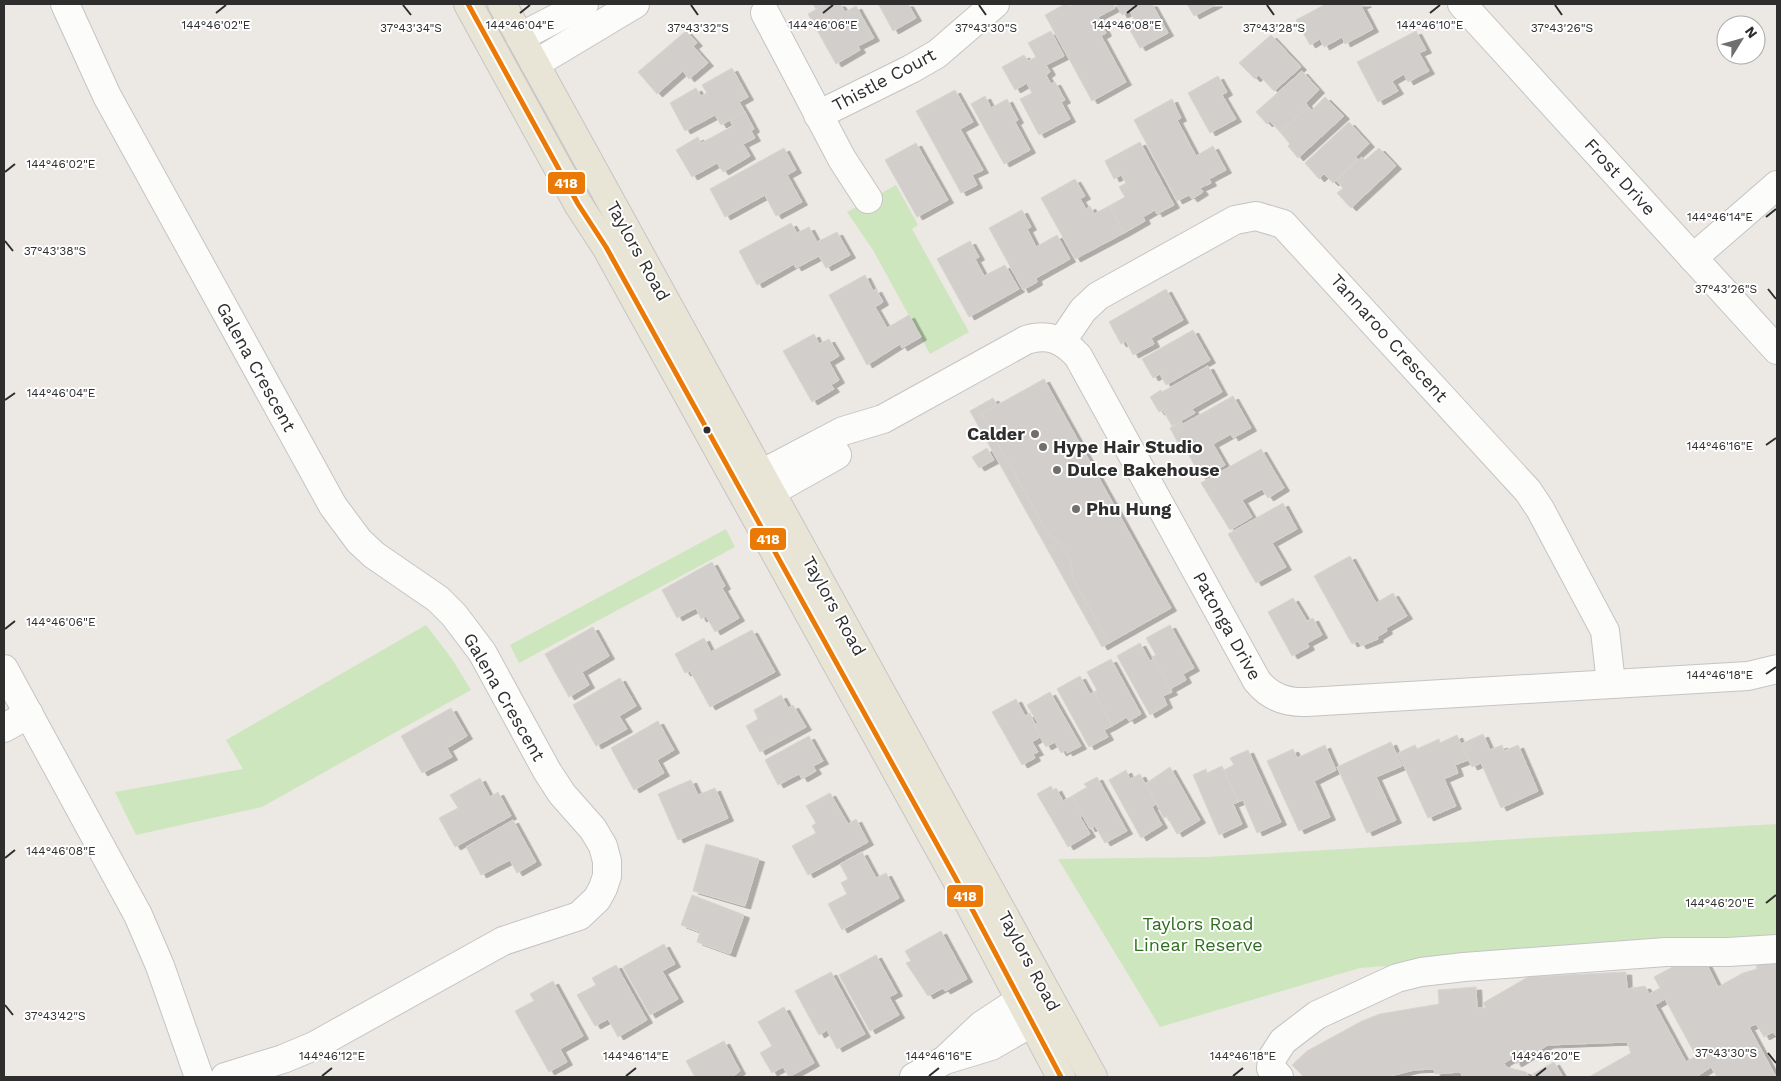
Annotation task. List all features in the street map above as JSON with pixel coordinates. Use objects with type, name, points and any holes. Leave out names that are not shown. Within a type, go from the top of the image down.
[{"type":"main road","name":"Taylors Road","points":[[468,4],[845,677],[1061,1077]]},
{"type":"main road","name":"Taylors Road","points":[[502,4],[1093,1077]]},
{"type":"main road","points":[[501,64],[520,37]]},
{"type":"main road","points":[[501,64],[535,64]]},
{"type":"main road","points":[[742,494],[766,483]]},
{"type":"main road","points":[[845,677],[867,665]]},
{"type":"main road","points":[[1026,1011],[1048,997]]},
{"type":"street","name":"Galena Crescent","points":[[66,4],[107,96],[333,506],[359,541],[374,555],[438,599],[470,635],[482,652],[547,771],[562,794],[593,829],[603,846],[607,861],[607,876],[603,888],[597,899],[579,916],[503,941],[314,1046],[283,1059],[225,1077]]},
{"type":"street","points":[[520,37],[584,4]]},
{"type":"street","points":[[535,64],[635,4]]},
{"type":"street","name":"Thistle Court","points":[[818,115],[928,59],[960,35],[994,4]]},
{"type":"street","name":"Frost Drive","points":[[1475,8],[1693,258],[1777,350]]},
{"type":"street","name":"Thistle Court","points":[[765,13],[818,115],[868,199]]},
{"type":"street","points":[[1693,258],[1777,185]]},
{"type":"street","name":"Tannaroo Crescent","points":[[1062,341],[1084,310],[1098,296],[1235,220],[1256,216],[1283,224],[1528,492],[1540,509],[1605,631],[1611,683]]},
{"type":"street","points":[[766,483],[844,430],[883,419],[1026,340],[1043,336],[1062,341]]},
{"type":"street","name":"Patonga Drive","points":[[1062,341],[1078,356],[1257,681],[1270,694],[1293,702],[1748,676],[1777,669]]},
{"type":"street","points":[[4,669],[138,915],[160,966],[198,1077]]},
{"type":"street","points":[[4,728],[29,714]]},
{"type":"street","points":[[1279,1077],[1272,1068],[1272,1058],[1282,1041],[1318,1015],[1397,978],[1464,967],[1666,952],[1701,950],[1728,952],[1777,949]]},
{"type":"street","points":[[914,1077],[945,1060],[982,1025],[1026,1011]]},
{"type":"green space","points":[[896,185],[918,225],[912,229],[969,332],[930,354],[873,250],[847,212]]},
{"type":"green space","points":[[726,529],[735,547],[519,663],[510,645]]},
{"type":"green space","points":[[426,625],[452,659],[471,690],[262,807],[136,835],[115,792],[243,769],[226,740]]},
{"type":"green space","name":"Taylors Road Linear Reserve","points":[[1777,824],[1777,938],[1360,968],[1160,1027],[1058,859],[1206,857]]},
{"type":"building","points":[[813,4],[826,4],[816,9]]},
{"type":"building","points":[[826,4],[840,4],[845,12],[856,6],[874,38],[858,46],[860,50],[836,64],[808,14]]},
{"type":"building","points":[[908,4],[916,18],[893,31],[879,5]]},
{"type":"building","points":[[1065,4],[1070,6],[1074,4],[1113,4],[1115,8],[1098,17],[1106,33],[1101,36],[1126,82],[1092,101],[1045,15]]},
{"type":"building","points":[[1116,4],[1152,4],[1168,33],[1140,48],[1126,23],[1134,19],[1130,11],[1122,15]]},
{"type":"building","points":[[1187,4],[1217,4],[1194,16]]},
{"type":"building","points":[[1326,4],[1366,4],[1361,6],[1373,29],[1345,44],[1342,37],[1324,47],[1320,39],[1310,45],[1296,20]]},
{"type":"building","points":[[686,31],[697,43],[693,46],[708,63],[689,79],[683,71],[657,94],[638,72]]},
{"type":"building","points":[[1051,31],[1064,56],[1046,65],[1050,72],[1046,75],[1051,84],[1055,82],[1065,100],[1061,102],[1070,119],[1039,135],[1020,99],[1032,93],[1027,83],[1015,90],[1002,67],[1024,55],[1028,61],[1036,57],[1028,43]]},
{"type":"building","points":[[1416,31],[1426,50],[1419,53],[1429,71],[1408,82],[1404,74],[1392,81],[1398,91],[1378,102],[1357,62]]},
{"type":"building","points":[[1271,35],[1301,67],[1274,91],[1259,75],[1255,79],[1239,63]]},
{"type":"building","points":[[732,68],[748,97],[739,102],[745,112],[721,125],[715,115],[685,131],[670,103],[696,88],[701,96],[707,93],[702,85]]},
{"type":"building","points":[[1302,71],[1319,90],[1306,103],[1308,107],[1280,132],[1270,121],[1267,124],[1256,112]]},
{"type":"building","points":[[1218,76],[1227,92],[1222,95],[1236,119],[1210,133],[1188,93]]},
{"type":"building","points":[[955,90],[973,122],[960,129],[983,170],[972,175],[977,185],[961,193],[916,111]]},
{"type":"building","points":[[985,96],[991,108],[1007,99],[1018,120],[1015,122],[1030,150],[1004,164],[971,104]]},
{"type":"building","points":[[1325,97],[1344,116],[1298,158],[1280,132],[1308,107],[1312,110]]},
{"type":"building","points":[[1172,99],[1181,118],[1177,120],[1196,156],[1213,146],[1226,170],[1209,179],[1211,183],[1200,188],[1203,192],[1192,199],[1189,195],[1177,201],[1134,120]]},
{"type":"building","points":[[745,112],[754,129],[751,131],[755,138],[743,144],[750,156],[723,172],[717,163],[692,177],[676,150],[698,137],[701,143],[733,126],[730,120]]},
{"type":"building","points":[[1349,122],[1369,144],[1355,157],[1358,159],[1333,183],[1324,174],[1319,179],[1305,163]]},
{"type":"building","points":[[1140,142],[1174,205],[1157,214],[1155,210],[1143,217],[1145,221],[1124,233],[1109,206],[1125,197],[1119,187],[1126,183],[1121,175],[1114,179],[1105,161]]},
{"type":"building","points":[[916,143],[948,200],[917,217],[885,160]]},
{"type":"building","points":[[784,148],[796,170],[787,175],[802,202],[776,216],[765,195],[725,217],[710,189]]},
{"type":"building","points":[[1379,148],[1396,166],[1351,208],[1337,193],[1343,188],[1336,180],[1362,157],[1365,160]]},
{"type":"building","points":[[1075,179],[1085,196],[1080,199],[1086,209],[1090,206],[1094,214],[1109,206],[1124,233],[1075,259],[1041,198]]},
{"type":"building","points":[[1022,210],[1031,227],[1027,229],[1036,247],[1057,235],[1070,259],[1036,278],[1037,282],[1023,290],[989,228]]},
{"type":"building","points":[[791,223],[797,233],[809,227],[817,242],[837,232],[850,255],[826,268],[819,256],[796,268],[794,264],[757,285],[739,251]]},
{"type":"building","points":[[970,241],[979,257],[975,259],[984,276],[1005,265],[1019,289],[969,317],[937,259]]},
{"type":"building","points":[[865,275],[873,291],[876,289],[883,302],[875,307],[887,328],[909,315],[921,337],[902,348],[900,344],[867,365],[829,295]]},
{"type":"building","points":[[1166,289],[1183,320],[1151,338],[1154,344],[1133,355],[1126,341],[1121,344],[1109,322]]},
{"type":"building","points":[[1193,330],[1210,360],[1166,385],[1160,374],[1153,378],[1142,359]]},
{"type":"building","points":[[814,334],[819,344],[829,339],[839,356],[829,362],[839,380],[831,385],[834,389],[812,402],[783,351]]},
{"type":"building","points":[[1208,366],[1222,392],[1192,409],[1195,413],[1172,426],[1163,410],[1159,412],[1150,397]]},
{"type":"building","points":[[1044,379],[1171,608],[1109,643],[1073,579],[1071,563],[1060,543],[1048,534],[981,414]]},
{"type":"building","points":[[1233,396],[1251,428],[1233,438],[1231,434],[1213,444],[1225,465],[1201,477],[1181,441],[1178,443],[1170,428],[1182,422],[1183,424]]},
{"type":"building","points":[[993,398],[997,405],[981,414],[1048,534],[1060,543],[1071,563],[1073,579],[1109,643],[1102,647],[970,411]]},
{"type":"building","points":[[987,448],[994,460],[979,468],[972,457]]},
{"type":"building","points":[[1261,449],[1284,488],[1268,498],[1262,489],[1242,500],[1252,517],[1230,530],[1201,483]]},
{"type":"building","points":[[1283,503],[1297,529],[1272,543],[1286,567],[1256,583],[1228,534]]},
{"type":"building","points":[[1350,556],[1376,603],[1393,593],[1407,616],[1386,628],[1387,631],[1377,637],[1378,639],[1361,646],[1358,641],[1352,644],[1314,576]]},
{"type":"building","points":[[712,562],[725,586],[722,588],[739,618],[715,632],[706,616],[701,619],[696,608],[677,618],[662,590]]},
{"type":"building","points":[[1293,598],[1307,621],[1313,618],[1322,635],[1307,643],[1309,647],[1292,656],[1268,612]]},
{"type":"building","points":[[1170,625],[1194,668],[1183,674],[1186,680],[1170,689],[1152,657],[1156,655],[1146,638]]},
{"type":"building","points":[[593,627],[609,656],[582,672],[589,685],[569,697],[545,654]]},
{"type":"building","points":[[752,630],[775,672],[710,707],[690,671],[685,673],[675,654],[704,638],[711,652]]},
{"type":"building","points":[[1140,643],[1150,661],[1154,659],[1172,692],[1163,696],[1167,705],[1150,715],[1117,656]]},
{"type":"building","points":[[1111,659],[1141,714],[1129,721],[1127,717],[1112,726],[1094,692],[1097,690],[1087,672]]},
{"type":"building","points":[[1080,676],[1090,694],[1094,692],[1112,726],[1104,730],[1108,737],[1089,747],[1057,689]]},
{"type":"building","points":[[620,678],[636,706],[619,716],[627,729],[596,746],[573,705]]},
{"type":"building","points":[[1050,692],[1081,746],[1067,753],[1066,750],[1061,753],[1055,742],[1046,747],[1033,725],[1038,723],[1027,705]]},
{"type":"building","points":[[781,695],[788,708],[793,705],[806,727],[760,752],[746,726],[758,719],[754,710]]},
{"type":"building","points":[[1016,699],[1025,716],[1030,713],[1040,737],[1032,742],[1038,752],[1033,754],[1035,758],[1022,765],[992,712]]},
{"type":"building","points":[[451,708],[467,736],[447,748],[452,757],[422,773],[401,736]]},
{"type":"building","points":[[658,721],[674,750],[657,760],[664,773],[634,790],[611,748]]},
{"type":"building","points":[[1483,734],[1490,750],[1502,745],[1504,751],[1518,745],[1538,791],[1501,808],[1481,763],[1472,767],[1461,744]]},
{"type":"building","points":[[1457,735],[1468,760],[1455,765],[1458,773],[1444,779],[1456,806],[1428,818],[1398,753],[1415,745],[1417,749],[1439,739],[1440,743]]},
{"type":"building","points":[[809,736],[823,761],[813,766],[816,771],[802,779],[799,774],[778,785],[765,760]]},
{"type":"building","points":[[1391,742],[1402,766],[1376,777],[1396,820],[1367,833],[1337,767]]},
{"type":"building","points":[[1325,745],[1336,770],[1314,781],[1330,817],[1299,831],[1267,761],[1293,749],[1297,758]]},
{"type":"building","points":[[1248,750],[1281,822],[1257,833],[1243,800],[1238,802],[1224,770],[1234,765],[1230,758]]},
{"type":"building","points":[[1222,766],[1238,802],[1233,804],[1242,824],[1219,835],[1193,775],[1206,769],[1207,773]]},
{"type":"building","points":[[1170,767],[1200,820],[1177,834],[1167,816],[1164,818],[1145,784]]},
{"type":"building","points":[[1126,770],[1130,779],[1140,774],[1156,804],[1152,807],[1162,825],[1141,838],[1109,780]]},
{"type":"building","points":[[1097,777],[1127,831],[1105,843],[1095,826],[1090,829],[1072,796],[1087,787],[1084,784]]},
{"type":"building","points":[[480,778],[490,797],[498,792],[511,816],[455,847],[439,818],[458,808],[450,795]]},
{"type":"building","points":[[691,780],[698,795],[715,788],[728,818],[678,840],[658,794]]},
{"type":"building","points":[[1051,786],[1053,790],[1056,788],[1063,801],[1072,796],[1083,815],[1080,817],[1090,834],[1068,847],[1037,794]]},
{"type":"building","points":[[830,793],[848,824],[856,819],[868,842],[808,875],[792,846],[816,833],[812,826],[816,823],[806,806]]},
{"type":"building","points":[[513,820],[536,862],[517,873],[510,860],[481,875],[466,847]]},
{"type":"building","points":[[706,844],[759,859],[745,906],[693,891]]},
{"type":"building","points":[[862,852],[876,878],[886,873],[899,898],[842,930],[828,904],[847,894],[841,883],[848,879],[840,864]]},
{"type":"building","points":[[692,895],[744,915],[730,954],[697,942],[700,932],[681,925]]},
{"type":"building","points":[[941,931],[967,979],[945,991],[943,988],[928,996],[906,963],[911,961],[905,951]]},
{"type":"building","points":[[664,944],[675,964],[662,971],[678,999],[650,1015],[623,967]]},
{"type":"building","points":[[876,955],[897,993],[889,997],[899,1015],[870,1031],[839,975]]},
{"type":"building","points":[[1691,957],[1697,968],[1706,963],[1718,987],[1743,973],[1757,969],[1756,962],[1777,960],[1777,1037],[1773,1032],[1764,1037],[1756,1024],[1749,1027],[1776,1077],[1717,1077],[1711,1067],[1696,1077],[1589,1077],[1631,1053],[1627,1042],[1548,1045],[1516,1064],[1513,1058],[1504,1063],[1506,1067],[1526,1072],[1529,1077],[1463,1077],[1460,1072],[1435,1074],[1434,1069],[1414,1070],[1386,1077],[1304,1077],[1292,1065],[1307,1051],[1362,1021],[1380,1014],[1439,1004],[1438,990],[1476,987],[1477,1008],[1486,1008],[1483,1003],[1528,977],[1626,972],[1627,989],[1645,986],[1649,994],[1660,988],[1654,977]],"holes":[[[1665,999],[1696,1056],[1686,1062],[1655,1005]]]},
{"type":"building","points":[[616,965],[647,1020],[618,1037],[608,1019],[595,1026],[577,995],[596,985],[592,978]]},
{"type":"building","points":[[831,972],[865,1034],[837,1049],[827,1030],[819,1035],[795,991]]},
{"type":"building","points":[[553,981],[583,1036],[560,1049],[567,1062],[549,1072],[515,1011],[534,1001],[530,994]]},
{"type":"building","points":[[784,1007],[814,1063],[789,1077],[783,1067],[772,1073],[760,1053],[772,1046],[758,1022]]},
{"type":"building","points":[[724,1041],[740,1071],[732,1077],[695,1077],[686,1061]]},
{"type":"building","points":[[1554,1062],[1563,1077],[1535,1077],[1533,1074]]},
{"type":"transit line","name":"418","points":[[468,4],[578,204],[606,247],[955,877],[1061,1077]]},
{"type":"place","name":"Calder","points":[[1035,434]]},
{"type":"place","name":"Hype Hair Studio","points":[[1043,447]]},
{"type":"place","name":"Dulce Bakehouse","points":[[1057,470]]},
{"type":"place","name":"Phu Hung","points":[[1076,509]]}]
